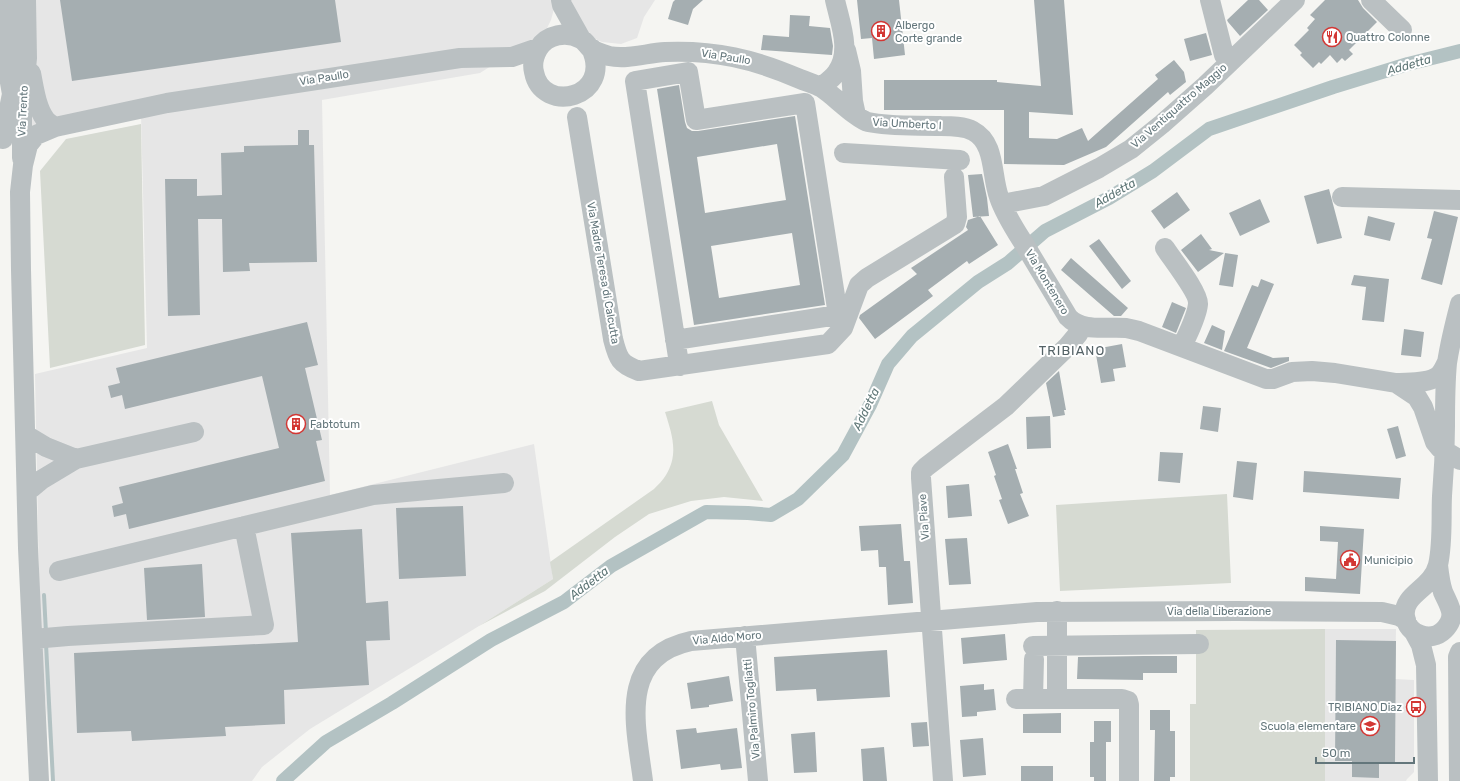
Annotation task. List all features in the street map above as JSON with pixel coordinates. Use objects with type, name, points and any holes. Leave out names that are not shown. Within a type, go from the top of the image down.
[{"type":"street","points":[[3,139],[17,98],[9,77],[9,0]]},
{"type":"street","name":"Via Trento","points":[[26,0],[27,58],[36,98],[46,120],[55,127]]},
{"type":"street","points":[[835,0],[851,71],[853,101],[856,115]]},
{"type":"street","points":[[1210,0],[1224,55],[1230,62]]},
{"type":"street","name":"Via Ventiquattro Maggio","points":[[1002,204],[1044,196],[1099,168],[1131,149],[1162,124],[1295,0]]},
{"type":"street","points":[[1371,0],[1402,30]]},
{"type":"street","points":[[561,3],[595,57],[596,67],[594,77],[578,91],[554,95],[545,91],[539,84],[533,66],[534,57],[554,27],[561,3]]},
{"type":"street","name":"Via Paullo","points":[[23,165],[28,146],[36,136],[55,127],[167,102],[460,58],[479,56],[500,58],[512,57],[543,44],[555,36],[564,34],[573,35],[586,44],[609,56],[627,58]]},
{"type":"street","points":[[821,87],[837,73],[841,65],[846,46]]},
{"type":"street","name":"Via Paullo","points":[[578,91],[610,67],[627,58],[653,53],[679,51],[721,54],[755,61],[821,87]]},
{"type":"street","name":"Via Trento","points":[[23,165],[22,126],[17,98],[27,58]]},
{"type":"street","name":"Via Paullo","points":[[500,58],[535,75]]},
{"type":"street","points":[[676,340],[838,315],[805,104],[696,120],[688,72],[635,81],[680,366]]},
{"type":"street","name":"Via Umberto I","points":[[821,87],[865,122],[878,124],[958,126]]},
{"type":"street","name":"Via Madre Teresa di Calcutta","points":[[578,91],[577,117],[613,340],[617,356],[627,366],[639,371],[828,344],[843,328],[860,285],[867,278],[955,224],[957,218],[957,169],[844,153]]},
{"type":"street","name":"Via Montenero","points":[[958,126],[972,130],[980,136],[986,144],[990,153],[998,194],[1011,222],[1068,317],[1073,323],[1082,326]]},
{"type":"street","points":[[23,165],[20,192],[21,270],[27,494],[39,781]]},
{"type":"street","points":[[1342,197],[1460,200]]},
{"type":"street","points":[[1165,248],[1195,294],[1198,302],[1197,311],[1182,347]]},
{"type":"street","points":[[1426,665],[1433,649],[1449,624],[1453,608],[1441,584],[1438,565],[1452,456],[1446,385],[1447,362],[1460,304]]},
{"type":"street","points":[[1082,326],[1093,328],[1126,328],[1139,331],[1266,379],[1273,379],[1292,372],[1312,371],[1396,383],[1416,382],[1430,380],[1439,375],[1447,362]]},
{"type":"street","name":"Via Piave","points":[[943,781],[921,472],[1006,406],[1068,346],[1078,334],[1082,326]]},
{"type":"street","points":[[1396,383],[1417,397],[1423,407],[1435,442],[1452,456]]},
{"type":"street","points":[[27,494],[29,490],[42,480],[76,459],[194,432]]},
{"type":"street","points":[[26,435],[46,447],[76,459]]},
{"type":"street","points":[[59,571],[373,495],[504,483]]},
{"type":"street","points":[[33,639],[264,625],[244,526]]},
{"type":"street","points":[[1411,612],[1431,580],[1438,565]]},
{"type":"street","points":[[1428,781],[1426,665],[1411,612],[1424,590],[1433,590],[1440,593],[1453,608]]},
{"type":"street","points":[[1057,612],[1057,698]]},
{"type":"street","name":"Via della Liberazione","points":[[932,620],[1057,612],[1411,612]]},
{"type":"street","points":[[1411,612],[1421,635],[1428,637],[1444,631]]},
{"type":"street","name":"Via Aldo Moro","points":[[643,781],[634,715],[635,698],[641,679],[652,661],[663,651],[677,644],[691,641],[932,620]]},
{"type":"street","name":"Via Palmiro Togliatti","points":[[745,636],[758,781]]},
{"type":"street","points":[[1130,781],[1130,705],[1128,701],[1122,699],[1025,699],[1034,652],[1057,646],[1199,644]]},
{"type":"street","points":[[1458,781],[1458,656],[1460,652]]},
{"type":"street","points":[[1427,742],[1458,743]]},
{"type":"shaded area","points":[[17,0],[655,0],[644,17],[637,38],[621,44],[602,42],[588,36],[555,5],[551,20],[545,32],[480,73],[322,100],[330,495],[534,444],[553,579],[310,729],[262,767],[252,781],[52,781],[40,633],[35,374],[147,348],[141,114],[12,147]]},
{"type":"shaded area","points":[[141,124],[145,345],[50,368],[40,171],[66,139]]},
{"type":"shaded area","points":[[712,401],[719,425],[763,501],[724,497],[691,501],[649,514],[615,537],[545,591],[479,626],[553,579],[550,562],[654,489],[666,475],[670,467],[673,452],[672,436],[665,412]]},
{"type":"shaded area","points":[[1227,494],[1231,583],[1060,591],[1056,505]]},
{"type":"shaded area","name":"Scuola elementare","points":[[1325,629],[1396,629],[1395,679],[1414,680],[1414,772],[1406,781],[1325,781]]},
{"type":"shaded area","points":[[1325,629],[1325,781],[1190,781],[1190,704],[1196,704],[1196,630]]},
{"type":"building","points":[[60,0],[335,0],[341,42],[72,81]]},
{"type":"building","points":[[675,0],[703,0],[693,9],[688,25],[668,19]]},
{"type":"building","name":"Albergo Corte grande","points":[[857,0],[899,0],[905,55],[874,59],[872,38],[861,39]]},
{"type":"building","points":[[1034,0],[1064,0],[1073,115],[1029,112],[1029,138],[1057,139],[1082,128],[1088,141],[1158,79],[1155,75],[1174,60],[1184,72],[1186,82],[1170,95],[1168,92],[1106,147],[1064,165],[1004,164],[1004,110],[884,110],[884,80],[997,80],[997,82],[1041,86]]},
{"type":"building","points":[[1248,0],[1259,0],[1268,10],[1240,36],[1227,20]]},
{"type":"building","name":"Quattro Colonne","points":[[1325,0],[1358,0],[1363,8],[1377,22],[1349,50],[1353,54],[1345,61],[1342,58],[1337,63],[1330,55],[1321,64],[1319,62],[1313,68],[1300,55],[1302,53],[1294,45],[1309,30],[1307,28],[1315,19],[1310,15]]},
{"type":"building","points":[[790,15],[810,16],[809,26],[830,28],[833,46],[832,55],[761,50],[763,35],[789,37]]},
{"type":"building","points":[[1206,33],[1212,55],[1190,61],[1184,39]]},
{"type":"building","points":[[679,85],[685,122],[687,128],[692,131],[795,116],[825,305],[694,325],[657,89]],"holes":[[[777,144],[786,200],[705,213],[697,157]],[[792,233],[800,285],[719,298],[711,246]]]},
{"type":"building","points":[[298,130],[309,130],[309,145],[314,145],[317,262],[249,263],[250,271],[223,272],[222,219],[198,219],[200,315],[168,316],[165,179],[197,179],[197,196],[222,195],[221,153],[244,152],[244,146],[298,145]]},
{"type":"building","points":[[982,174],[989,216],[973,217],[968,175]]},
{"type":"building","points":[[1329,189],[1342,238],[1317,244],[1304,196]]},
{"type":"building","points":[[1177,192],[1190,210],[1164,229],[1151,211]]},
{"type":"building","points":[[1260,199],[1270,222],[1240,236],[1229,213]]},
{"type":"building","points":[[1434,211],[1458,217],[1442,285],[1421,279],[1432,239],[1427,238]]},
{"type":"building","points":[[980,216],[998,245],[969,264],[967,261],[928,290],[933,296],[875,339],[859,318],[860,315],[917,274],[911,268],[968,230],[966,227],[968,220]]},
{"type":"building","points":[[1368,216],[1395,223],[1390,241],[1364,235]]},
{"type":"building","points":[[1201,234],[1212,249],[1209,250],[1224,253],[1198,272],[1181,250]]},
{"type":"building","points":[[1099,239],[1131,281],[1122,289],[1089,246]]},
{"type":"building","points":[[1225,253],[1238,255],[1233,287],[1219,285]]},
{"type":"building","points":[[1071,258],[1128,308],[1121,316],[1114,316],[1061,270]]},
{"type":"building","points":[[1354,275],[1389,279],[1384,322],[1362,320],[1366,287],[1351,285]]},
{"type":"building","points":[[1261,279],[1274,284],[1247,348],[1273,358],[1289,357],[1289,361],[1271,368],[1224,351],[1252,285],[1258,287]]},
{"type":"building","points":[[1172,302],[1186,308],[1176,333],[1162,327]]},
{"type":"building","name":"Fabtotum","points":[[307,322],[318,365],[305,368],[322,440],[316,441],[325,481],[129,529],[126,514],[114,517],[112,506],[123,503],[119,487],[279,448],[262,376],[125,409],[122,395],[111,398],[108,386],[120,383],[116,368]]},
{"type":"building","points":[[1212,325],[1225,331],[1222,350],[1204,343]]},
{"type":"building","points":[[1404,329],[1424,332],[1421,357],[1401,355]]},
{"type":"building","points":[[1122,344],[1126,367],[1113,369],[1115,381],[1101,383],[1095,349]]},
{"type":"building","points":[[1059,371],[1066,410],[1064,410],[1065,415],[1053,417],[1046,383]]},
{"type":"building","points":[[1203,406],[1221,408],[1218,432],[1200,429]]},
{"type":"building","points":[[1050,416],[1051,448],[1027,449],[1026,417]]},
{"type":"building","points":[[1398,426],[1406,456],[1396,459],[1387,429]]},
{"type":"building","points":[[1008,444],[1017,469],[1015,469],[1023,493],[1020,494],[1029,516],[1008,524],[999,500],[1002,499],[988,452]]},
{"type":"building","points":[[1160,452],[1183,453],[1180,483],[1158,481]]},
{"type":"building","points":[[1237,461],[1257,463],[1253,500],[1233,497]]},
{"type":"building","points":[[1304,471],[1401,478],[1399,499],[1303,492]]},
{"type":"building","points":[[969,484],[972,516],[948,518],[946,486]]},
{"type":"building","points":[[463,506],[466,576],[399,579],[396,508]]},
{"type":"building","points":[[901,524],[904,561],[910,561],[913,603],[888,605],[886,567],[879,567],[878,550],[861,551],[859,526]]},
{"type":"building","name":"Municipio","points":[[1320,526],[1364,529],[1360,594],[1305,591],[1305,577],[1336,579],[1338,542],[1320,541]]},
{"type":"building","points":[[362,529],[366,603],[388,601],[390,640],[366,641],[369,685],[284,690],[285,724],[225,727],[226,736],[132,741],[131,731],[77,733],[74,653],[298,642],[291,533]]},
{"type":"building","points":[[967,538],[971,584],[949,585],[945,539]]},
{"type":"building","points":[[202,564],[205,617],[147,620],[144,568]]},
{"type":"building","points":[[1005,634],[1007,660],[963,664],[961,638]]},
{"type":"building","name":"Scuola elementare","points":[[1336,640],[1396,641],[1395,762],[1379,762],[1379,778],[1352,777],[1352,761],[1335,761]]},
{"type":"building","points":[[887,650],[890,697],[817,701],[816,689],[776,691],[774,657]]},
{"type":"building","points":[[1177,656],[1177,673],[1143,673],[1143,680],[1077,679],[1078,657]]},
{"type":"building","points":[[729,676],[733,701],[709,705],[709,707],[691,709],[687,683]]},
{"type":"building","points":[[984,684],[984,690],[994,689],[996,710],[977,712],[977,716],[962,717],[960,686]]},
{"type":"building","points":[[1150,710],[1170,710],[1170,731],[1175,731],[1175,777],[1170,777],[1170,781],[1154,781],[1155,730],[1150,730]]},
{"type":"building","points":[[1061,713],[1061,733],[1023,733],[1023,714]]},
{"type":"building","points":[[1094,721],[1111,721],[1111,742],[1106,742],[1106,781],[1094,781],[1094,777],[1090,777],[1090,742],[1094,742]]},
{"type":"building","points":[[927,722],[929,746],[913,747],[911,723]]},
{"type":"building","points":[[696,728],[697,733],[737,728],[742,768],[721,770],[720,764],[681,769],[676,730]]},
{"type":"building","points":[[815,732],[817,772],[794,773],[791,734]]},
{"type":"building","points":[[983,738],[986,775],[963,777],[960,740]]},
{"type":"building","points":[[884,747],[887,781],[863,781],[861,749]]},
{"type":"building","points":[[1021,766],[1053,766],[1053,781],[1021,781]]},
{"type":"waterway","name":"Addetta","points":[[283,781],[326,742],[392,703],[491,640],[564,602],[611,566],[706,512],[771,515],[798,499],[843,455],[870,405],[888,364],[912,336],[978,282],[1008,263],[1045,231],[1109,198],[1153,171],[1209,129],[1333,87],[1408,64],[1460,51]]},
{"type":"waterway","points":[[44,595],[46,633]]},
{"type":"waterway","points":[[46,644],[53,781]]},
{"type":"place","name":"Albergo Corte grande","points":[[881,31]]},
{"type":"place","name":"Quattro Colonne","points":[[1332,37]]},
{"type":"place","name":"Fabtotum","points":[[296,424]]},
{"type":"place","name":"Municipio","points":[[1350,560]]},
{"type":"place","name":"TRIBIANO Diaz","points":[[1416,707]]},
{"type":"place","name":"Scuola elementare","points":[[1370,726]]},
{"type":"district","name":"TRIBIANO","points":[[1072,350]]}]
